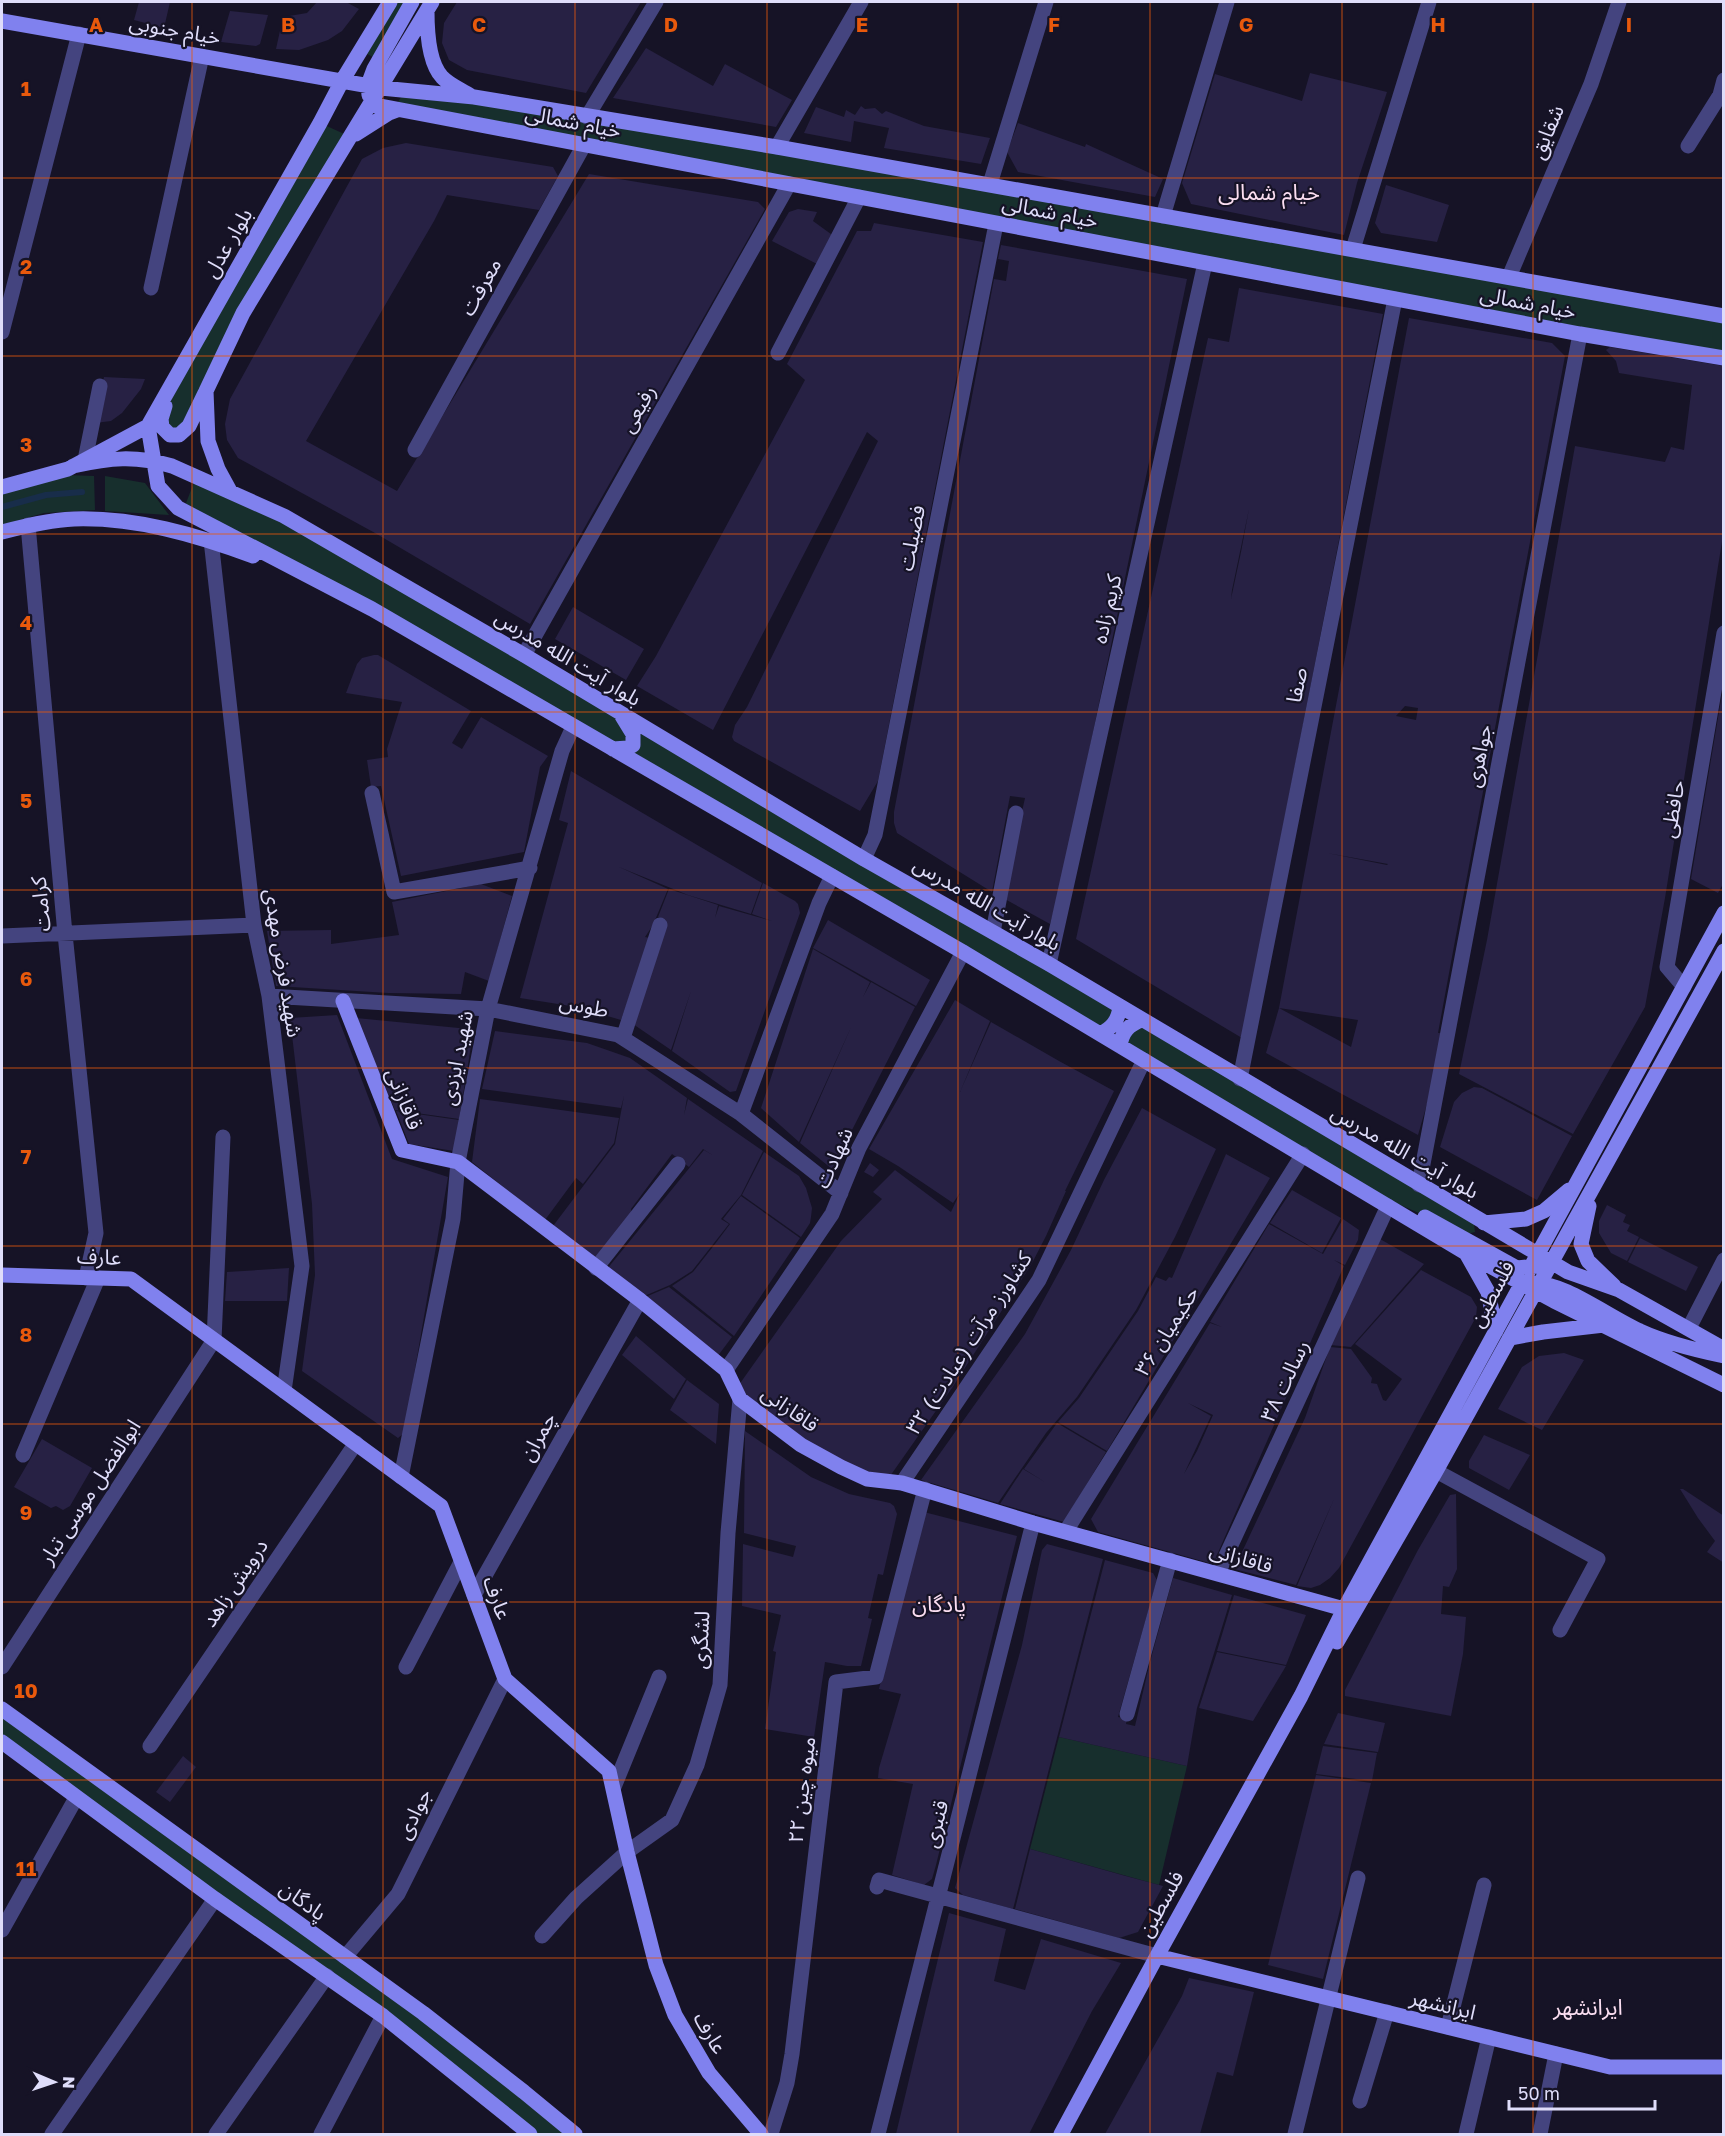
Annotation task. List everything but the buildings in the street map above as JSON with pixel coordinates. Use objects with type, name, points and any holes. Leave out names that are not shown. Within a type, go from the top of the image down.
[{"type":"main road","name":"بلوار عدل","points":[[148,426],[342,81],[390,2]]},
{"type":"main road","points":[[180,370],[160,423],[164,430],[176,436],[186,430],[243,313],[370,104],[374,87],[374,69],[412,2]]},
{"type":"main road","points":[[374,87],[429,6]]},
{"type":"main road","points":[[429,6],[429,45],[435,65],[442,77],[474,97]]},
{"type":"main road","name":"خیام جنوبی","points":[[2,21],[374,87]]},
{"type":"main road","name":"خیام شمالی","points":[[374,87],[474,97],[777,147],[1724,316]]},
{"type":"main road","name":"خیام شمالی","points":[[370,104],[1580,334],[1724,358]]},
{"type":"main road","points":[[351,137],[371,123],[397,110]]},
{"type":"main road","points":[[206,392],[208,441],[218,469],[230,492]]},
{"type":"main road","points":[[2,487],[75,465],[148,426],[158,486],[183,511],[332,586],[963,952],[1466,1253],[1520,1283],[1539,1287],[1604,1325],[1724,1385]]},
{"type":"main road","name":"بلوار آیت الله مدرس","points":[[75,465],[129,457],[154,461],[284,516],[524,655],[864,859],[1049,964],[1552,1263],[1568,1272],[1619,1290],[1724,1349]]},
{"type":"main road","points":[[170,499],[168,489],[174,478],[196,477]]},
{"type":"main road","points":[[2,532],[28,525],[75,519],[156,527],[211,540],[332,586]]},
{"type":"main road","points":[[613,749],[628,748],[633,745],[635,739],[620,713]]},
{"type":"main road","name":"فلسطین","points":[[1301,1696],[1352,1619],[1436,1471],[1503,1335],[1523,1268],[1576,1185],[1724,913]]},
{"type":"main road","name":"فلسطین","points":[[1061,2134],[1301,1696],[1344,1609],[1503,1335],[1539,1287],[1722,958]]},
{"type":"main road","name":"قاقازانی","points":[[343,1001],[402,1150],[458,1162],[639,1300],[726,1370],[740,1399],[801,1445],[867,1479],[902,1483],[925,1489],[1034,1523],[1344,1609]]},
{"type":"main road","points":[[1100,1034],[1114,1024],[1119,1016],[1120,1007]]},
{"type":"main road","points":[[1120,1046],[1126,1029],[1142,1020]]},
{"type":"main road","points":[[1484,1223],[1526,1219],[1544,1210],[1576,1185]]},
{"type":"main road","points":[[1357,1186],[1420,1214],[1523,1268],[1552,1263]]},
{"type":"main road","points":[[1592,1191],[1581,1244],[1588,1261],[1619,1290]]},
{"type":"main road","points":[[1466,1253],[1488,1292],[1503,1335],[1604,1325]]},
{"type":"main road","name":"عارف","points":[[2,1275],[131,1280],[441,1506],[505,1679],[609,1771],[656,1965],[675,2015],[709,2073],[761,2134]]},
{"type":"main road","points":[[1539,1287],[1550,1284],[1640,1331],[1700,1351],[1724,1356]]},
{"type":"main road","name":"پادگان","points":[[2,1709],[423,2013],[575,2134]]},
{"type":"main road","points":[[2,1742],[215,1899],[383,2016],[530,2134]]},
{"type":"main road","name":"ایرانشهر","points":[[1157,1956],[1610,2067],[1724,2067]]},
{"type":"street","points":[[587,117],[656,2]]},
{"type":"street","points":[[777,147],[861,2]]},
{"type":"street","points":[[990,184],[1046,2]]},
{"type":"street","points":[[1163,216],[1227,2]]},
{"type":"street","points":[[1353,249],[1429,2]]},
{"type":"street","name":"شقایق","points":[[1509,278],[1591,84],[1619,2]]},
{"type":"street","points":[[2,332],[79,34]]},
{"type":"street","points":[[151,288],[202,56]]},
{"type":"street","points":[[1688,146],[1720,95],[1724,80]]},
{"type":"street","name":"معرفت","points":[[415,450],[584,145]]},
{"type":"street","name":"رفیعی","points":[[524,655],[789,184]]},
{"type":"street","points":[[778,353],[859,197]]},
{"type":"street","name":"فضیلت","points":[[864,859],[875,835],[996,224]]},
{"type":"street","name":"کریم زاده","points":[[1049,964],[1205,263]]},
{"type":"street","name":"صفا","points":[[1240,1079],[1395,299]]},
{"type":"street","name":"جواهری","points":[[1419,1185],[1580,334]]},
{"type":"street","points":[[75,465],[100,386]]},
{"type":"street","name":"کرامت","points":[[22,1455],[92,1278],[96,1233],[65,934],[28,525]]},
{"type":"street","name":"شهید فرض مهدی","points":[[211,540],[254,925],[269,996],[302,1266],[284,1391]]},
{"type":"street","name":"حافظی","points":[[1684,987],[1667,967],[1724,633]]},
{"type":"street","name":"شهید ایزدی","points":[[401,1477],[453,1219],[458,1162],[489,1009],[562,751],[573,727]]},
{"type":"street","points":[[372,793],[394,892],[530,868]]},
{"type":"street","points":[[993,932],[1016,813]]},
{"type":"street","points":[[741,1114],[819,903],[832,876]]},
{"type":"street","points":[[2,936],[254,925]]},
{"type":"street","points":[[623,1038],[660,926]]},
{"type":"street","name":"شهادت","points":[[726,1370],[832,1214],[859,1148],[963,952]]},
{"type":"street","name":"طوس","points":[[269,996],[489,1009],[618,1035],[741,1114],[841,1193]]},
{"type":"street","name":"۳۲ کشاورز مرآت (عبادت)","points":[[902,1483],[1039,1280],[1144,1060]]},
{"type":"street","points":[[214,1340],[223,1137]]},
{"type":"street","name":"۳۶ حکیمیان","points":[[1066,1531],[1303,1154]]},
{"type":"street","points":[[596,1268],[678,1164]]},
{"type":"street","name":"۳۸ رسالت","points":[[1218,1574],[1388,1206]]},
{"type":"street","points":[[1689,1328],[1724,1260]]},
{"type":"street","name":"چمران","points":[[474,1595],[639,1300]]},
{"type":"street","name":"ابوالفضل موسی تبار","points":[[2,1667],[214,1340]]},
{"type":"street","name":"لشگری","points":[[542,1936],[576,1899],[627,1852],[672,1820],[698,1765],[720,1684],[728,1533],[740,1399]]},
{"type":"street","name":"درویش زاهد","points":[[150,1746],[356,1443]]},
{"type":"street","points":[[1436,1471],[1598,1558],[1560,1630]]},
{"type":"street","name":"۲۲ میوه چین","points":[[771,2134],[787,2083],[792,2054],[836,1682],[876,1677],[925,1489]]},
{"type":"street","name":"قنبری","points":[[878,2134],[1034,1523]]},
{"type":"street","points":[[1127,1714],[1170,1560]]},
{"type":"street","points":[[406,1666],[461,1562]]},
{"type":"street","points":[[614,1787],[659,1677]]},
{"type":"street","name":"جوادی","points":[[345,1957],[398,1894],[505,1679]]},
{"type":"street","points":[[2,1930],[76,1798]]},
{"type":"street","points":[[1295,2134],[1358,1878]]},
{"type":"street","points":[[877,1887],[879,1880],[1157,1956]]},
{"type":"street","points":[[1448,2027],[1484,1884]]},
{"type":"street","points":[[52,2134],[215,1899]]},
{"type":"street","points":[[216,2134],[327,1976]]},
{"type":"street","points":[[1360,2101],[1387,2012]]},
{"type":"street","points":[[321,2134],[383,2016]]},
{"type":"street","points":[[1466,2134],[1489,2037]]},
{"type":"street","points":[[1540,2134],[1556,2054]]},
{"type":"green space","points":[[390,2],[412,2],[379,60],[361,51]]},
{"type":"green space","points":[[405,90],[1723,316],[1723,358],[394,109]]},
{"type":"green space","points":[[320,123],[351,137],[179,435],[161,419]]},
{"type":"green space","points":[[66,475],[94,476],[95,510],[44,513],[2,525],[2,493]]},
{"type":"green space","points":[[105,476],[145,483],[169,515],[105,511]]},
{"type":"green space","points":[[196,477],[230,491],[1120,1007],[1100,1034],[613,749],[183,511]]},
{"type":"green space","points":[[1142,1020],[1474,1224],[1475,1232],[1467,1234],[1357,1186],[1120,1046]]},
{"type":"green space","points":[[2,1709],[575,2134],[530,2134],[2,1742]]},
{"type":"green space","points":[[1059,1737],[1187,1766],[1159,1885],[1030,1849]]},
{"type":"waterway","points":[[2,507],[46,495],[82,492]]},
{"type":"district","name":"خیام شمالی","points":[[1269,192]]},
{"type":"district","name":"پادگان","points":[[939,1604]]},
{"type":"district","name":"ایرانشهر","points":[[1588,2007]]}]
